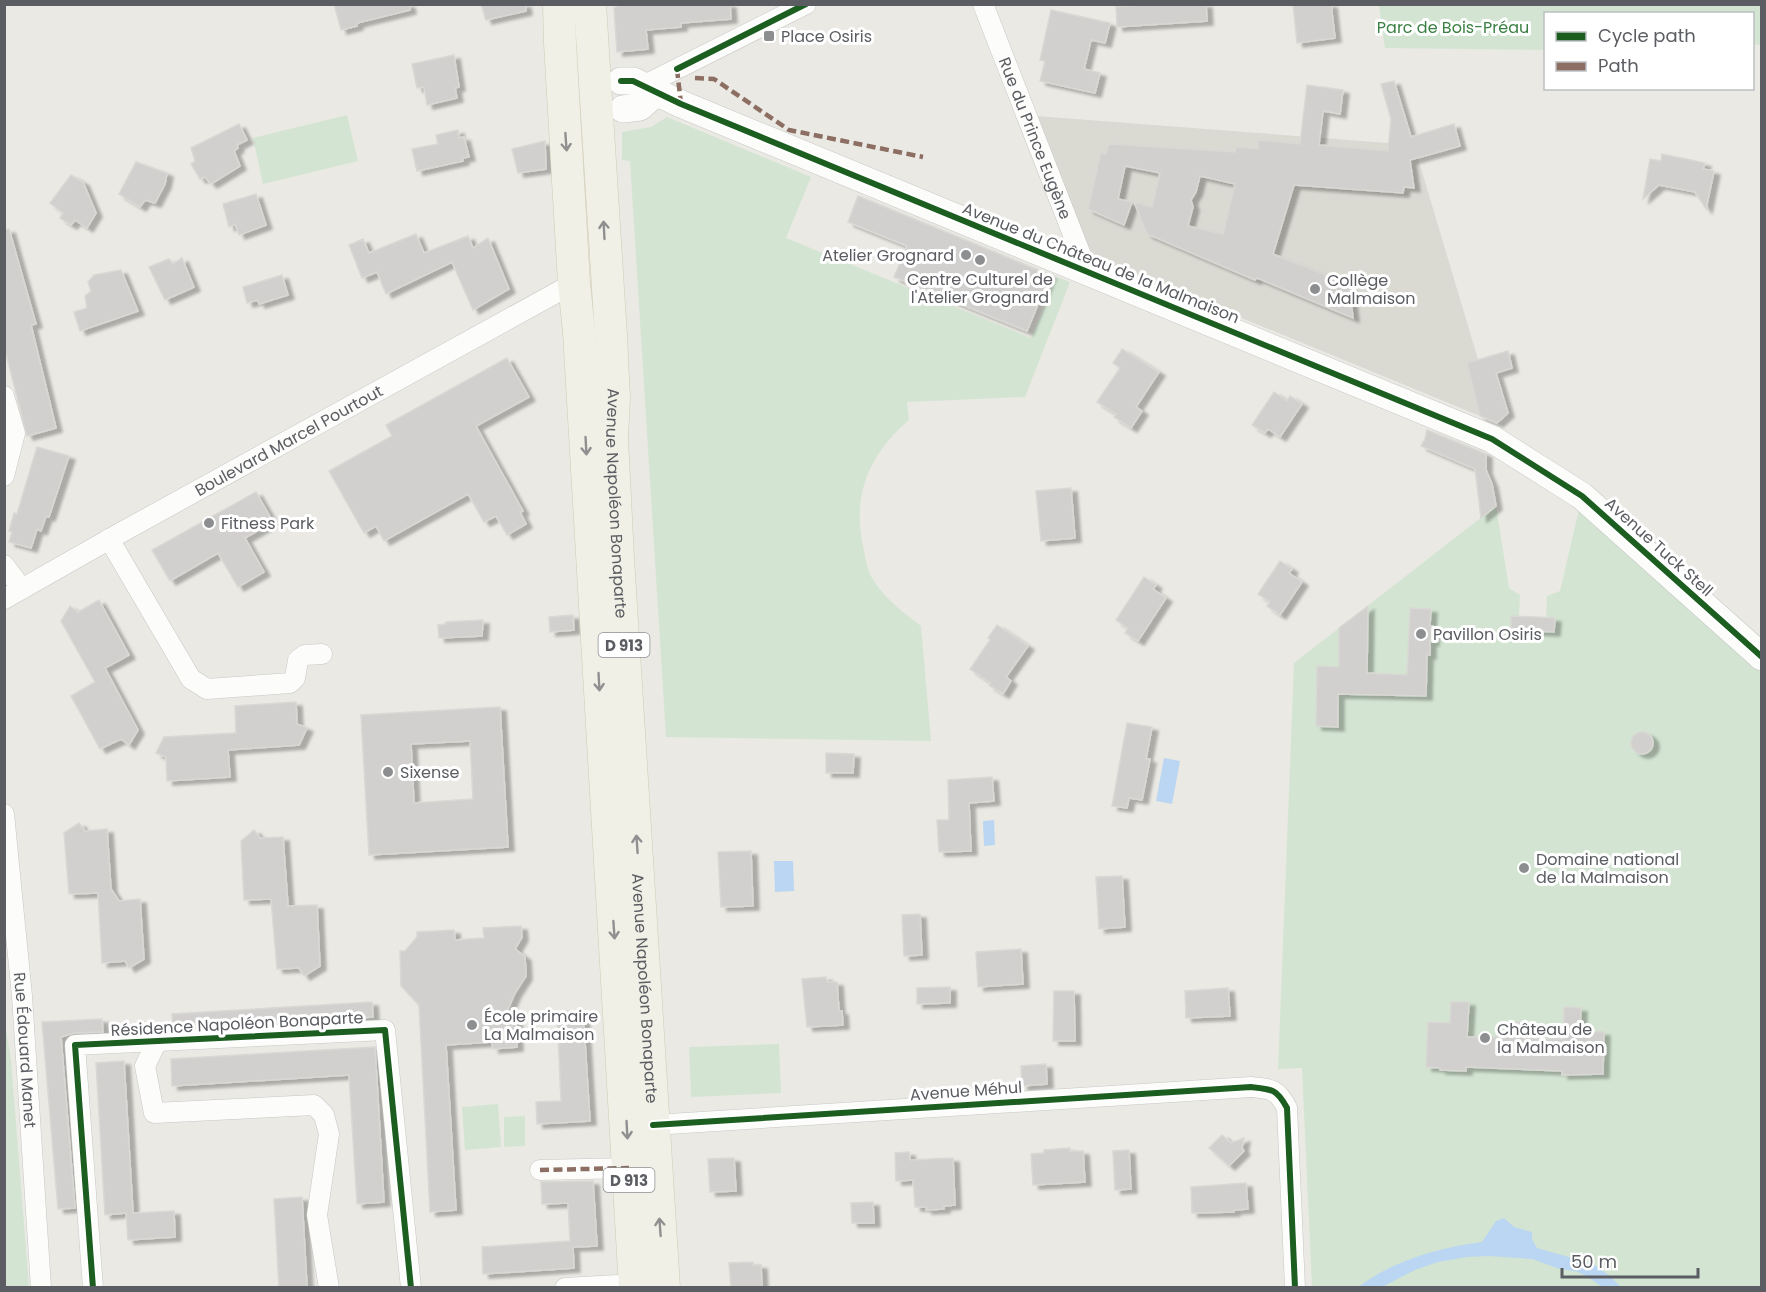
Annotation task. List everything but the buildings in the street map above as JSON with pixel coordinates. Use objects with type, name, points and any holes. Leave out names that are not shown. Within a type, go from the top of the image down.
[{"type":"main road","name":"Avenue Napoléon Bonaparte","points":[[559,4],[610,91],[574,283],[579,332],[628,1168],[645,1286]]},
{"type":"main road","points":[[570,4],[575,22],[610,91]]},
{"type":"main road","name":"Avenue Napoléon Bonaparte","points":[[590,4],[610,91],[606,265],[614,398],[612,438],[653,1125],[645,1286]]},
{"type":"main road","points":[[574,283],[606,265]]},
{"type":"main road","name":"D 913","points":[[574,283],[585,289],[591,297],[600,420],[612,438]]},
{"type":"street","points":[[610,91],[806,4]]},
{"type":"street","name":"Rue du Prince Eugène","points":[[983,4],[1088,273]]},
{"type":"street","name":"Avenue du Château de la Malmaison","points":[[610,91],[681,104],[1492,439],[1533,464]]},
{"type":"street","name":"Boulevard Marcel Pourtout","points":[[4,599],[574,283]]},
{"type":"street","points":[[4,396],[15,433],[4,476]]},
{"type":"street","name":"Avenue Tuck Stell","points":[[1533,464],[1582,496],[1761,657]]},
{"type":"street","points":[[110,539],[191,679],[207,688],[290,683],[295,678],[298,660],[305,655],[322,654]]},
{"type":"street","points":[[4,566],[22,589]]},
{"type":"street","name":"Rue Édouard Manet","points":[[4,814],[22,996],[41,1287]]},
{"type":"street","name":"Résidence Napoléon Bonaparte","points":[[93,1287],[75,1045],[385,1030],[411,1287]]},
{"type":"street","name":"Résidence Napoléon Bonaparte","points":[[157,1041],[146,1066],[154,1113],[314,1105],[324,1114],[329,1134],[317,1215],[329,1287]]},
{"type":"street","name":"Avenue Méhul","points":[[653,1125],[1251,1087],[1268,1088],[1280,1095],[1287,1108],[1295,1287]]},
{"type":"street","points":[[540,1170],[628,1168]]},
{"type":"street","points":[[565,1287],[645,1286]]},
{"type":"shaded area","name":"Collège Malmaison","points":[[1036,116],[1414,145],[1497,423],[1096,258],[1085,245]]},
{"type":"green space","name":"Parc de Bois-Préau","points":[[1379,5],[1761,5],[1761,45],[1754,44],[1754,12],[1544,12],[1544,50],[1385,48]]},
{"type":"green space","points":[[347,115],[358,161],[263,184],[253,138]]},
{"type":"green space","points":[[667,117],[811,177],[786,238],[1031,338],[1057,277],[1070,282],[1025,397],[907,402],[909,420],[883,448],[866,478],[860,513],[867,565],[872,578],[882,592],[921,626],[931,741],[666,737],[630,161],[622,160],[622,132],[651,127]]},
{"type":"green space","name":"Domaine national de la Malmaison","points":[[1580,505],[1761,669],[1762,1272],[1760,1287],[1312,1287],[1302,1068],[1278,1069],[1294,663],[1496,506],[1509,588],[1520,595],[1519,616],[1546,617],[1547,596],[1560,591]]},
{"type":"green space","points":[[4,1017],[11,1060],[29,1287],[5,1287]]},
{"type":"green space","points":[[779,1044],[781,1093],[691,1097],[689,1047]]},
{"type":"green space","points":[[498,1104],[501,1147],[465,1150],[462,1107]]},
{"type":"green space","points":[[525,1116],[525,1146],[504,1147],[504,1117]]},
{"type":"water","points":[[1164,758],[1180,761],[1172,804],[1156,801]]},
{"type":"water","points":[[994,820],[995,845],[984,846],[983,821]]},
{"type":"water","points":[[774,861],[793,861],[794,891],[775,892]]},
{"type":"water","points":[[1504,1218],[1514,1227],[1532,1232],[1532,1239],[1537,1248],[1593,1264],[1621,1287],[1602,1287],[1578,1272],[1557,1268],[1532,1259],[1488,1256],[1438,1262],[1415,1270],[1382,1287],[1358,1287],[1402,1262],[1449,1248],[1482,1242],[1496,1221]]},
{"type":"marked path","points":[[677,69],[681,104]]},
{"type":"marked path","points":[[695,78],[714,79],[789,130],[923,157]]},
{"type":"marked path","points":[[540,1170],[629,1168]]},
{"type":"cycle path","points":[[677,69],[806,4]]},
{"type":"cycle path","points":[[621,81],[633,81],[681,104],[1492,439],[1582,496],[1762,657]]},
{"type":"cycle path","points":[[93,1288],[75,1045],[385,1030],[411,1288]]},
{"type":"cycle path","points":[[653,1125],[1251,1087],[1273,1091],[1287,1108],[1295,1288]]},
{"type":"place","name":"Place Osiris","points":[[769,36]]},
{"type":"place","name":"Atelier Grognard","points":[[966,255]]},
{"type":"place","name":"Centre Culturel de l'Atelier Grognard","points":[[980,260]]},
{"type":"place","name":"Collège Malmaison","points":[[1315,289]]},
{"type":"place","name":"Fitness Park","points":[[209,523]]},
{"type":"place","name":"Pavillon Osiris","points":[[1421,634]]},
{"type":"place","name":"Sixense","points":[[388,772]]},
{"type":"place","name":"Domaine national de la Malmaison","points":[[1524,868]]},
{"type":"place","name":"École primaire La Malmaison","points":[[472,1025]]},
{"type":"place","name":"Château de la Malmaison","points":[[1485,1038]]}]
